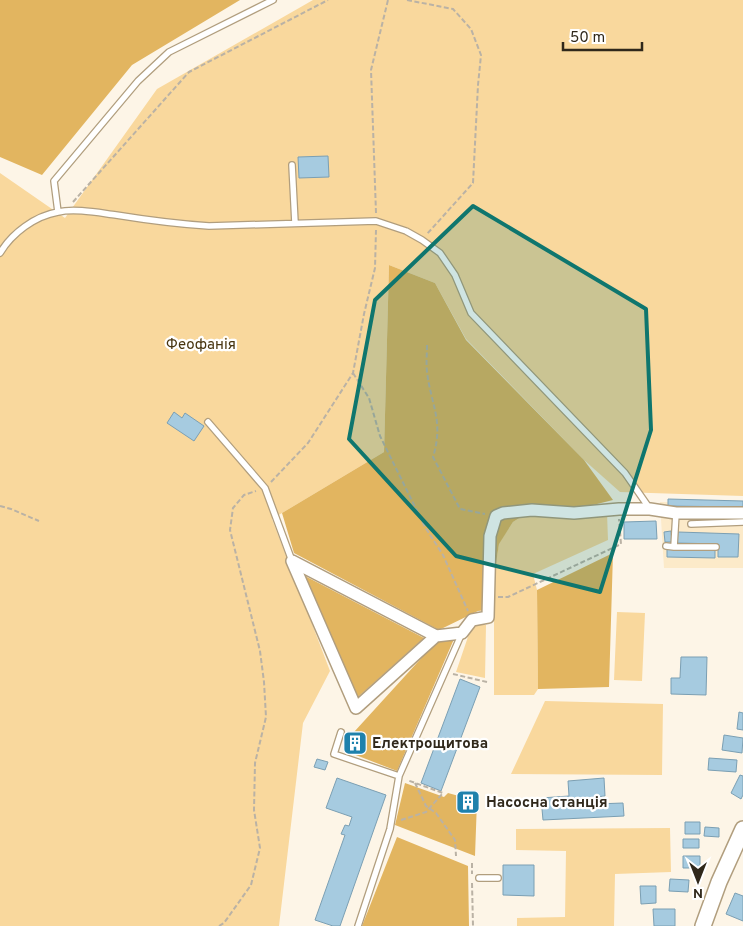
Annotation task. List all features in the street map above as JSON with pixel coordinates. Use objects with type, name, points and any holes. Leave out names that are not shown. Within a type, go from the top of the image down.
[{"type":"street","points":[[292,561],[436,636],[462,633],[472,620],[488,616],[490,536],[496,516],[503,513],[532,510],[574,514],[619,509],[650,509],[676,513],[743,513]]},
{"type":"street","points":[[292,561],[356,708],[436,636]]},
{"type":"street","points":[[703,926],[716,889],[743,829]]},
{"type":"lane","points":[[61,211],[54,181],[138,81],[169,52],[272,0]]},
{"type":"lane","points":[[292,165],[295,223]]},
{"type":"lane","points":[[0,253],[21,229],[41,218],[61,211],[99,213],[209,226],[376,221],[406,231],[422,240],[440,254],[456,275],[471,313],[625,473],[650,509]]},
{"type":"lane","points":[[208,422],[265,488],[292,561]]},
{"type":"lane","points":[[674,547],[676,513]]},
{"type":"lane","points":[[691,524],[743,522]]},
{"type":"lane","points":[[666,546],[716,547]]},
{"type":"lane","points":[[358,926],[391,822],[399,776],[462,633]]},
{"type":"lane","points":[[340,732],[334,754],[399,776]]},
{"type":"lane","points":[[479,878],[498,878]]},
{"type":"path","points":[[61,211],[189,72],[328,0]]},
{"type":"path","points":[[376,221],[371,70],[388,0]]},
{"type":"path","points":[[407,0],[453,9],[471,29],[481,55],[473,183],[422,240]]},
{"type":"path","points":[[426,345],[427,373],[435,405],[438,428],[437,444],[433,457],[460,509],[496,516]]},
{"type":"path","points":[[353,373],[368,398],[380,436],[425,527],[443,555],[472,620]]},
{"type":"path","points":[[0,506],[39,521]]},
{"type":"path","points":[[488,598],[508,597],[621,544],[619,519]]},
{"type":"path","points":[[444,672],[487,682]]},
{"type":"path","points":[[391,822],[426,812],[432,806],[443,793],[415,783],[426,806],[431,809],[436,813],[454,840],[456,856]]},
{"type":"path","points":[[472,863],[473,926]]},
{"type":"highlighted area","points":[[473,206],[646,309],[651,430],[600,592],[456,556],[349,439],[375,300]]},
{"type":"shaded area","points":[[0,0],[240,0],[132,65],[42,175],[0,157]]},
{"type":"shaded area","points":[[389,265],[435,283],[466,340],[584,460],[613,500],[561,513],[532,510],[513,522],[499,544],[494,576],[494,609],[478,611],[439,630],[294,553],[282,513],[384,452]]},
{"type":"shaded area","points":[[660,502],[743,504],[743,568],[664,568]]},
{"type":"shaded area","points":[[613,553],[609,687],[538,689],[537,590]]},
{"type":"shaded area","points":[[305,576],[424,638],[358,697]]},
{"type":"shaded area","points":[[454,639],[397,771],[348,752],[354,732],[436,642]]},
{"type":"shaded area","points":[[405,783],[444,797],[448,793],[477,801],[475,856],[395,825]]},
{"type":"shaded area","points":[[397,837],[468,866],[469,926],[362,926]]},
{"type":"green space","name":"Феофанія","points":[[313,0],[743,0],[743,496],[620,492],[584,460],[466,339],[435,283],[389,265],[384,452],[272,519],[330,671],[303,723],[279,926],[0,926],[0,173],[65,218],[157,89]]},
{"type":"green space","points":[[532,510],[607,513],[608,540],[533,574],[537,590],[538,689],[534,695],[494,695],[494,576],[499,543],[513,522]]},
{"type":"green space","points":[[617,612],[645,613],[642,681],[614,680]]},
{"type":"green space","points":[[472,625],[486,625],[485,678],[456,672]]},
{"type":"green space","points":[[545,701],[663,704],[662,775],[511,774]]},
{"type":"green space","points":[[670,828],[671,872],[615,874],[614,926],[517,926],[517,918],[565,917],[566,851],[516,850],[516,829]]},
{"type":"building","points":[[328,156],[329,177],[299,178],[298,157]]},
{"type":"building","points":[[174,412],[182,418],[185,413],[204,426],[194,441],[167,423]]},
{"type":"building","points":[[668,499],[743,501],[743,507],[668,506]]},
{"type":"building","points":[[656,521],[657,539],[624,539],[624,522]]},
{"type":"building","points":[[671,531],[672,542],[665,542],[664,532]]},
{"type":"building","points":[[678,532],[739,534],[738,557],[718,557],[718,544],[677,543]]},
{"type":"building","points":[[667,549],[715,550],[715,558],[667,557]]},
{"type":"building","points":[[681,657],[707,657],[706,695],[671,694],[671,678],[680,678]]},
{"type":"building","points":[[460,679],[480,687],[441,791],[421,783]]},
{"type":"building","points":[[739,712],[743,713],[743,730],[737,729]]},
{"type":"building","points":[[724,735],[743,738],[742,753],[722,750]]},
{"type":"building","name":"Електрощитова","points":[[353,737],[361,740],[358,749],[349,746]]},
{"type":"building","points":[[709,758],[737,760],[736,772],[708,770]]},
{"type":"building","points":[[317,759],[328,762],[325,770],[314,767]]},
{"type":"building","points":[[740,775],[743,776],[743,795],[741,799],[731,793]]},
{"type":"building","points":[[337,778],[386,795],[340,926],[333,926],[315,920],[345,835],[341,834],[345,825],[349,826],[352,817],[326,808]]},
{"type":"building","points":[[604,778],[605,796],[596,797],[596,804],[623,803],[624,816],[543,820],[541,798],[569,796],[568,781]]},
{"type":"building","points":[[685,822],[700,822],[700,834],[685,834]]},
{"type":"building","points":[[705,827],[719,828],[719,837],[704,836]]},
{"type":"building","points":[[683,839],[699,839],[699,848],[683,848]]},
{"type":"building","points":[[683,856],[700,856],[700,868],[683,868]]},
{"type":"building","points":[[503,865],[534,865],[534,896],[503,895]]},
{"type":"building","points":[[670,879],[689,880],[688,892],[669,891]]},
{"type":"building","points":[[640,886],[656,886],[656,903],[641,904]]},
{"type":"building","points":[[735,893],[743,896],[743,921],[726,914]]},
{"type":"building","points":[[653,909],[675,909],[675,926],[654,926]]},
{"type":"place","name":"Електрощитова","points":[[355,743]]},
{"type":"place","name":"Насосна станція","points":[[468,802]]}]
